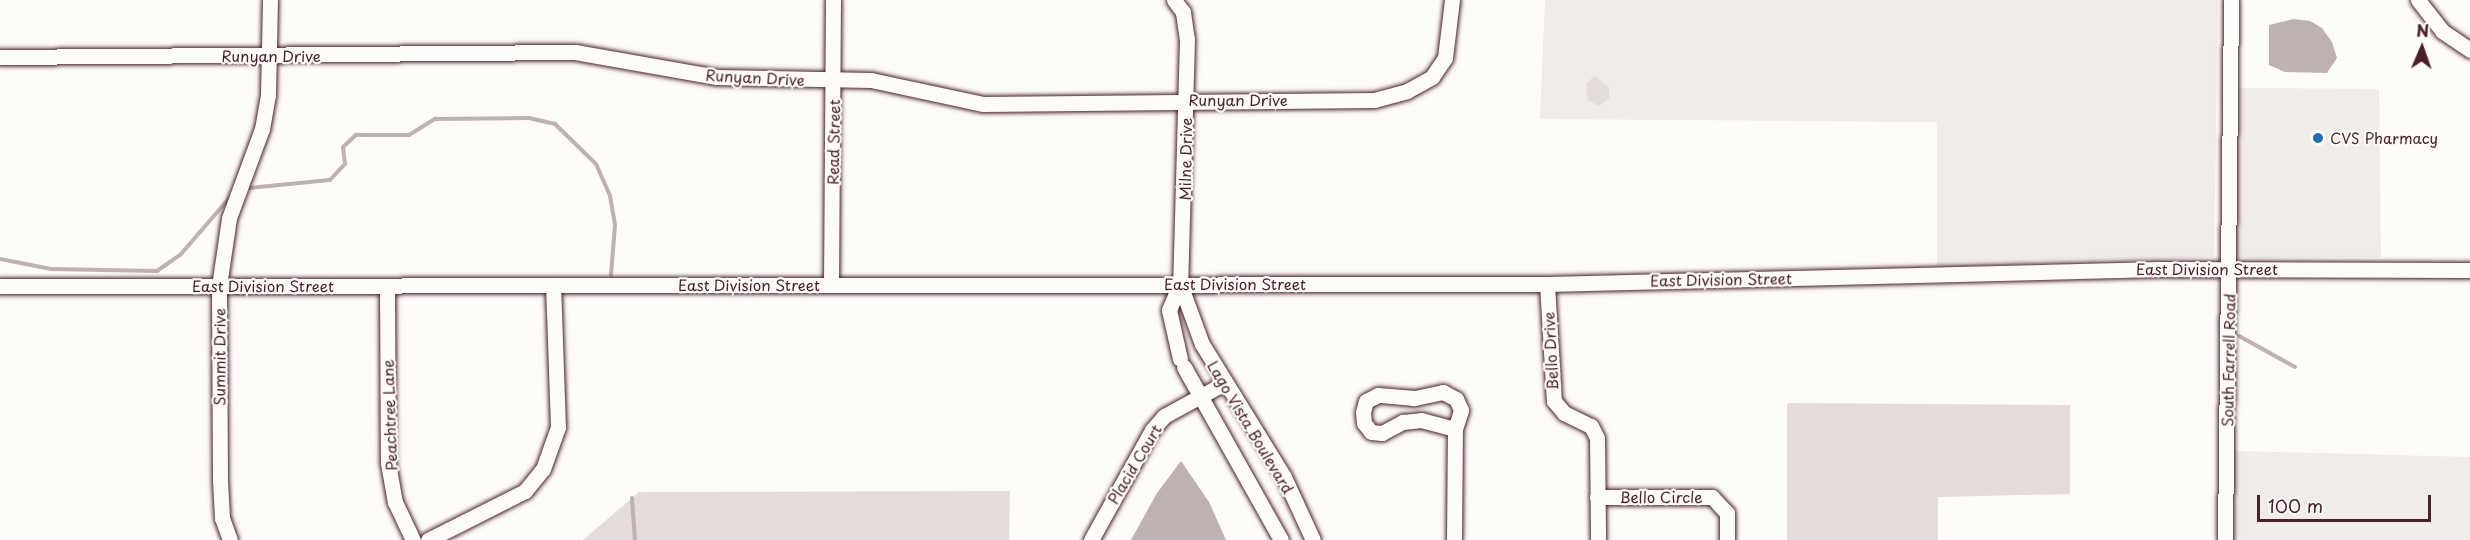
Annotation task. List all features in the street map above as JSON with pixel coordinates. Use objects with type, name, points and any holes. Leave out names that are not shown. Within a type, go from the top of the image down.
[{"type":"street","name":"Summit Drive","points":[[230,540],[222,518],[220,481],[219,286],[229,218],[262,129],[270,56],[270,0]]},
{"type":"street","name":"Read Street","points":[[831,285],[834,80],[832,0]]},
{"type":"street","name":"Milne Drive","points":[[1174,0],[1183,12],[1186,39],[1180,284]]},
{"type":"street","name":"Runyan Drive","points":[[0,57],[575,52],[717,78],[834,80],[900,84],[955,100],[983,104],[1186,100],[1374,100],[1407,92],[1431,77],[1444,58],[1452,0]]},
{"type":"street","name":"South Farrell Road","points":[[2225,540],[2230,268],[2231,0]]},
{"type":"street","points":[[2418,0],[2442,31],[2470,50]]},
{"type":"street","name":"East Division Street","points":[[0,286],[1547,284],[2230,268],[2470,270]]},
{"type":"street","name":"Lago Vista Boulevard","points":[[1180,284],[1196,328],[1223,384],[1284,477],[1313,540]]},
{"type":"street","name":"Lago Vista Boulevard","points":[[1180,284],[1169,310],[1182,363],[1199,396],[1244,469],[1281,540]]},
{"type":"street","name":"Bello Drive","points":[[1547,284],[1554,401],[1564,413],[1591,426],[1597,438],[1598,540]]},
{"type":"street","name":"Peachtree Lane","points":[[387,285],[388,463],[395,502],[413,540]]},
{"type":"street","points":[[428,540],[525,491],[543,469],[558,427],[554,285]]},
{"type":"street","points":[[1173,333],[1196,328]]},
{"type":"street","name":"Placid Court","points":[[1091,540],[1152,430],[1164,416],[1223,384]]},
{"type":"street","points":[[1454,540],[1455,429],[1461,410],[1456,399],[1443,392],[1414,398],[1378,395],[1366,401],[1363,412],[1364,423],[1371,432],[1382,433],[1403,422],[1421,420],[1455,429]]},
{"type":"street","name":"Bello Circle","points":[[1597,497],[1712,497],[1727,513],[1727,540]]},
{"type":"shaded area","points":[[1545,0],[2218,0],[2214,257],[1937,267],[1937,122],[1540,119]]},
{"type":"shaded area","points":[[2293,19],[2310,21],[2322,28],[2332,42],[2337,58],[2327,73],[2285,72],[2269,65],[2269,25]]},
{"type":"shaded area","points":[[1594,76],[1609,87],[1609,99],[1599,106],[1588,100],[1586,84]]},
{"type":"shaded area","points":[[2238,88],[2379,89],[2381,257],[2235,258]]},
{"type":"shaded area","points":[[1787,403],[2070,405],[2070,494],[1938,497],[1938,540],[1787,540]]},
{"type":"shaded area","points":[[2234,451],[2470,457],[2470,540],[2233,540]]},
{"type":"shaded area","points":[[1181,461],[1209,502],[1226,540],[1131,540],[1157,493]]},
{"type":"shaded area","points":[[1010,491],[1009,540],[583,540],[639,492]]},
{"type":"waterway","points":[[250,188],[330,180],[345,164],[343,147],[356,135],[409,135],[435,119],[529,118],[555,124],[596,164],[610,196],[615,225],[611,275]]},
{"type":"waterway","points":[[0,259],[51,269],[157,271],[181,254],[231,196]]},
{"type":"waterway","points":[[2239,336],[2295,367]]},
{"type":"waterway","points":[[632,498],[635,540]]},
{"type":"place","name":"CVS Pharmacy","points":[[2318,138]]}]
